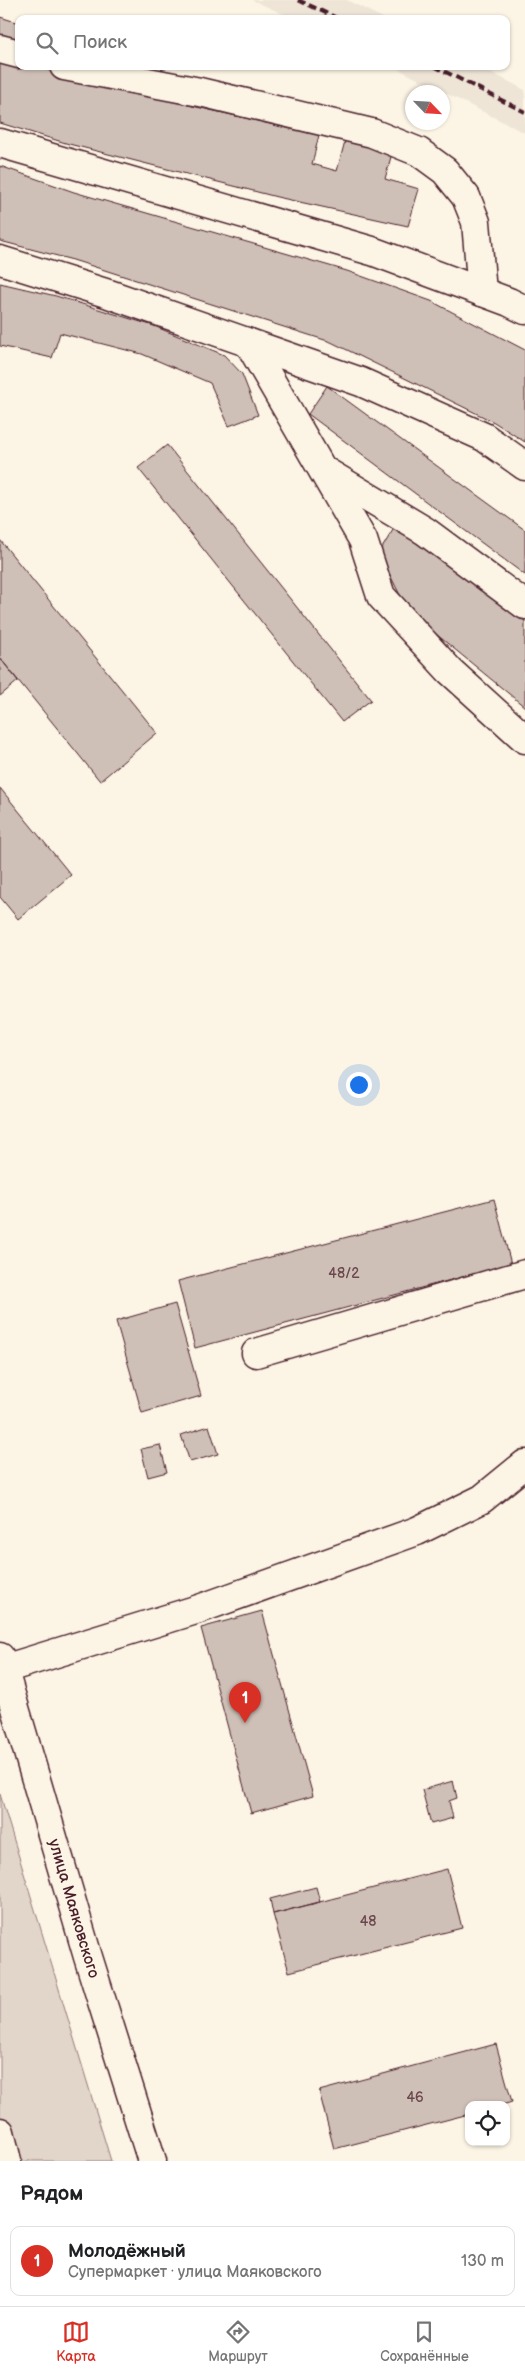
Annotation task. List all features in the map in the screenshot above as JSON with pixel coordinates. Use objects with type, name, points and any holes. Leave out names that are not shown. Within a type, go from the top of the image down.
[{"type":"street","points":[[0,49],[15,53]]},
{"type":"street","points":[[85,70],[200,92],[353,128],[372,133],[419,152],[446,171],[466,197],[476,222],[482,292]]},
{"type":"street","points":[[0,143],[372,251],[525,310]]},
{"type":"street","points":[[0,260],[109,294],[370,386],[484,437],[525,466]]},
{"type":"street","points":[[249,343],[363,540],[381,596],[450,671],[525,739]]},
{"type":"street","points":[[322,469],[425,531],[525,605]]},
{"type":"street","points":[[256,1353],[525,1274]]},
{"type":"street","points":[[2,1663],[199,1609],[416,1531],[482,1499],[525,1464]]},
{"type":"street","name":"улица Маяковского","points":[[2,1663],[88,1957],[152,2161]]},
{"type":"street","points":[[0,2132],[7,2161]]},
{"type":"shaded area","points":[[252,0],[347,0],[377,15],[285,15]]},
{"type":"shaded area","points":[[400,70],[487,70],[525,90],[525,133],[450,95],[450,85],[430,85]]},
{"type":"shaded area","points":[[0,1794],[111,2161],[0,2161]]},
{"type":"building","points":[[0,17],[15,22],[15,45],[0,40]]},
{"type":"building","points":[[0,58],[15,64],[15,70],[48,70],[127,91],[319,135],[312,164],[337,171],[345,141],[392,153],[385,179],[419,189],[408,226],[277,197],[69,144],[0,123]]},
{"type":"building","points":[[0,166],[74,192],[347,271],[431,301],[525,350],[525,442],[494,422],[331,342],[73,260],[0,241]]},
{"type":"building","points":[[0,283],[56,296],[154,326],[224,355],[242,374],[258,415],[229,426],[210,383],[142,354],[60,333],[52,358],[0,346]]},
{"type":"building","points":[[327,386],[525,530],[525,575],[308,414]]},
{"type":"building","points":[[167,445],[371,700],[342,722],[138,468]]},
{"type":"building","points":[[396,525],[525,621],[525,707],[408,611],[379,553]]},
{"type":"building","points":[[0,540],[157,733],[100,781],[0,658]]},
{"type":"building","points":[[0,658],[18,681],[0,696]]},
{"type":"building","points":[[0,788],[71,875],[18,919],[0,897]]},
{"type":"building","points":[[494,1199],[511,1264],[195,1348],[178,1281]]},
{"type":"building","points":[[175,1304],[201,1396],[142,1413],[116,1321]]},
{"type":"building","points":[[209,1426],[218,1454],[190,1462],[181,1435]]},
{"type":"building","points":[[160,1445],[167,1472],[148,1477],[141,1449]]},
{"type":"building","points":[[262,1611],[313,1796],[251,1813],[201,1628]]},
{"type":"building","points":[[453,1781],[457,1798],[449,1801],[453,1818],[431,1824],[422,1790]]},
{"type":"building","points":[[447,1869],[462,1928],[289,1972],[273,1914]]},
{"type":"building","points":[[316,1887],[320,1902],[273,1914],[270,1899]]},
{"type":"building","points":[[496,2044],[512,2102],[465,2101],[465,2115],[334,2149],[319,2091]]},
{"type":"railway","points":[[298,0],[330,15]]},
{"type":"railway","points":[[442,70],[525,112]]},
{"type":"place","name":"Молодёжный","points":[[245,1723]]}]
